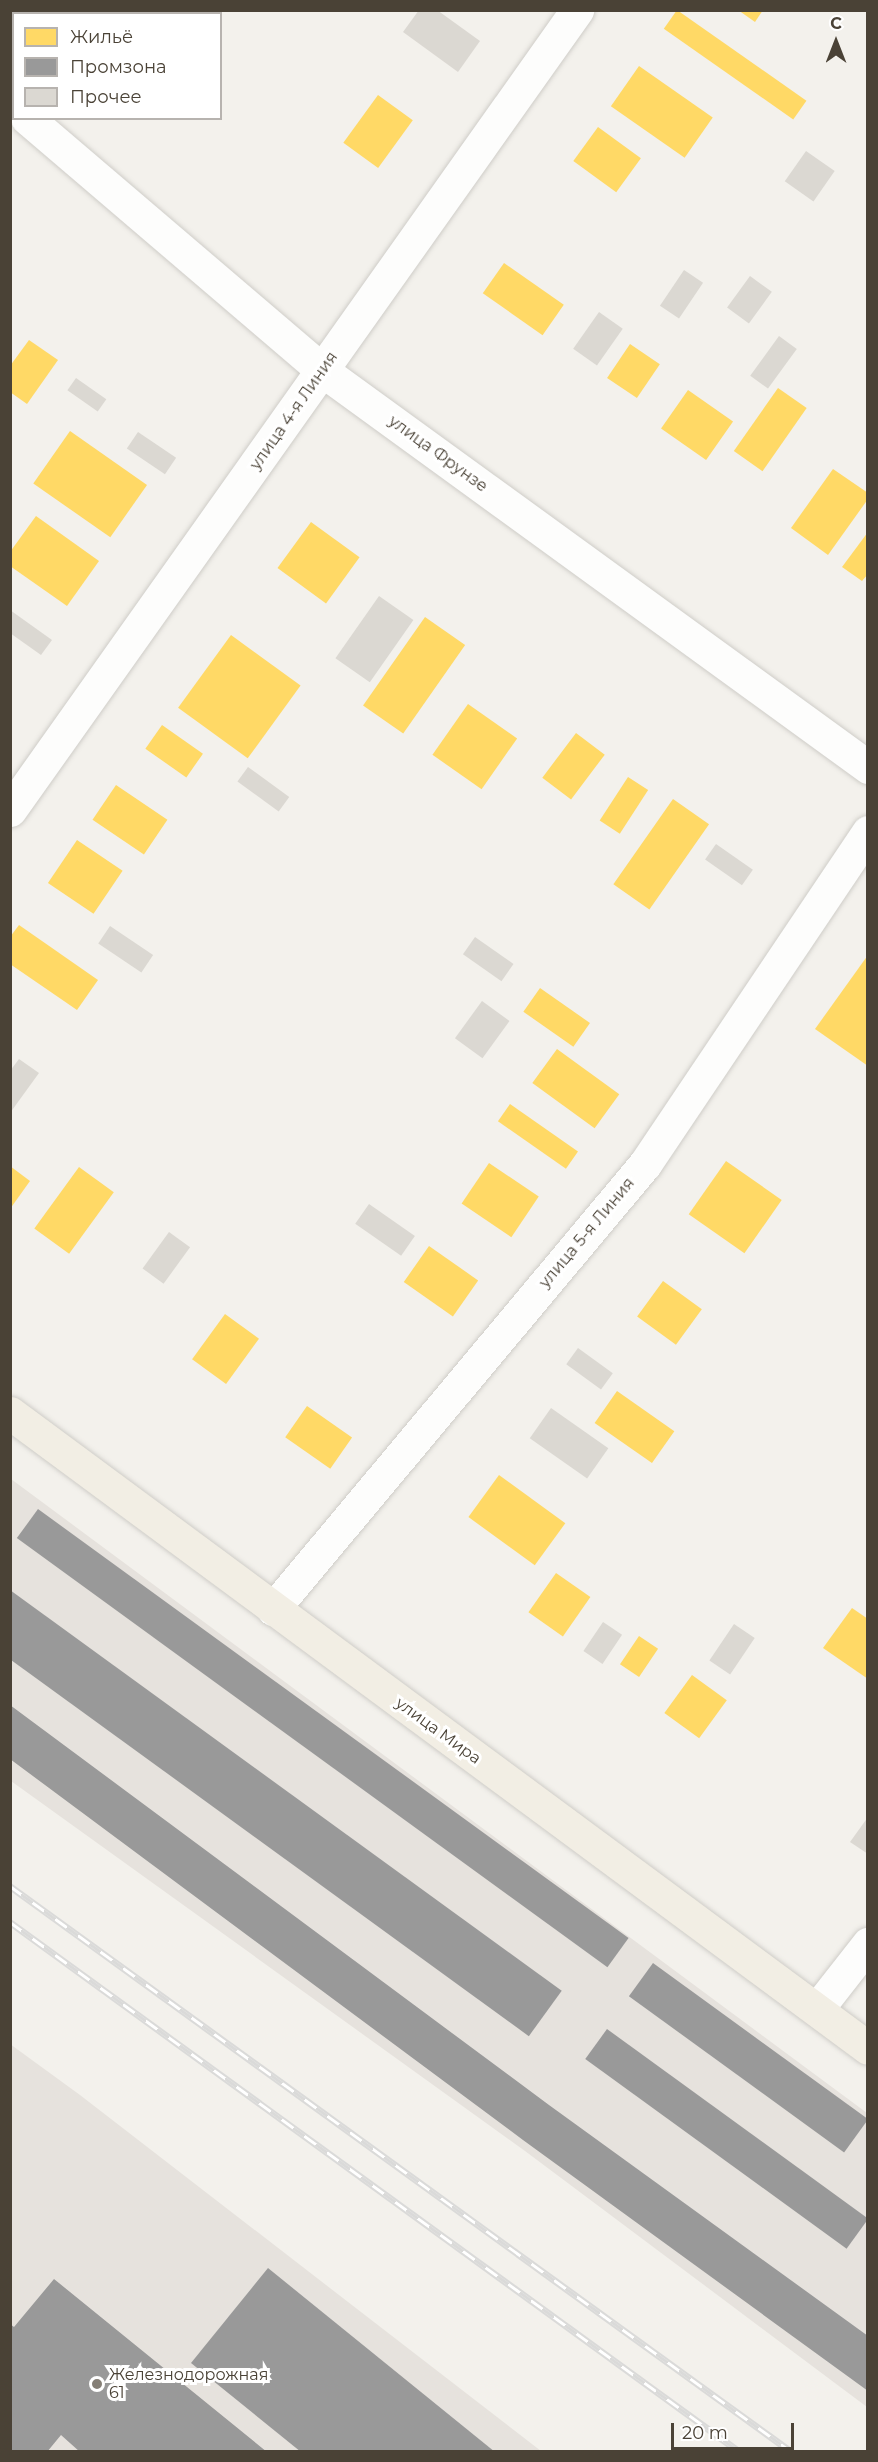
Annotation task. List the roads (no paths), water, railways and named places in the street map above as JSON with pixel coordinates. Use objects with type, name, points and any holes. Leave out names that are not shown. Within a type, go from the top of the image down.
[{"type":"main road","name":"улица Мира","points":[[10,1413],[867,2048]]},
{"type":"street","name":"улица 4-я Линия","points":[[10,810],[577,10]]},
{"type":"street","name":"улица Фрунзе","points":[[29,120],[323,370],[867,767]]},
{"type":"street","name":"улица 5-я Линия","points":[[273,1610],[645,1164],[867,832]]},
{"type":"street","points":[[817,2009],[867,1944]]},
{"type":"railway","points":[[10,1886],[792,2452]]},
{"type":"railway","points":[[10,1922],[740,2452]]},
{"type":"place","name":"Железнодорожная 61","points":[[97,2384]]}]
